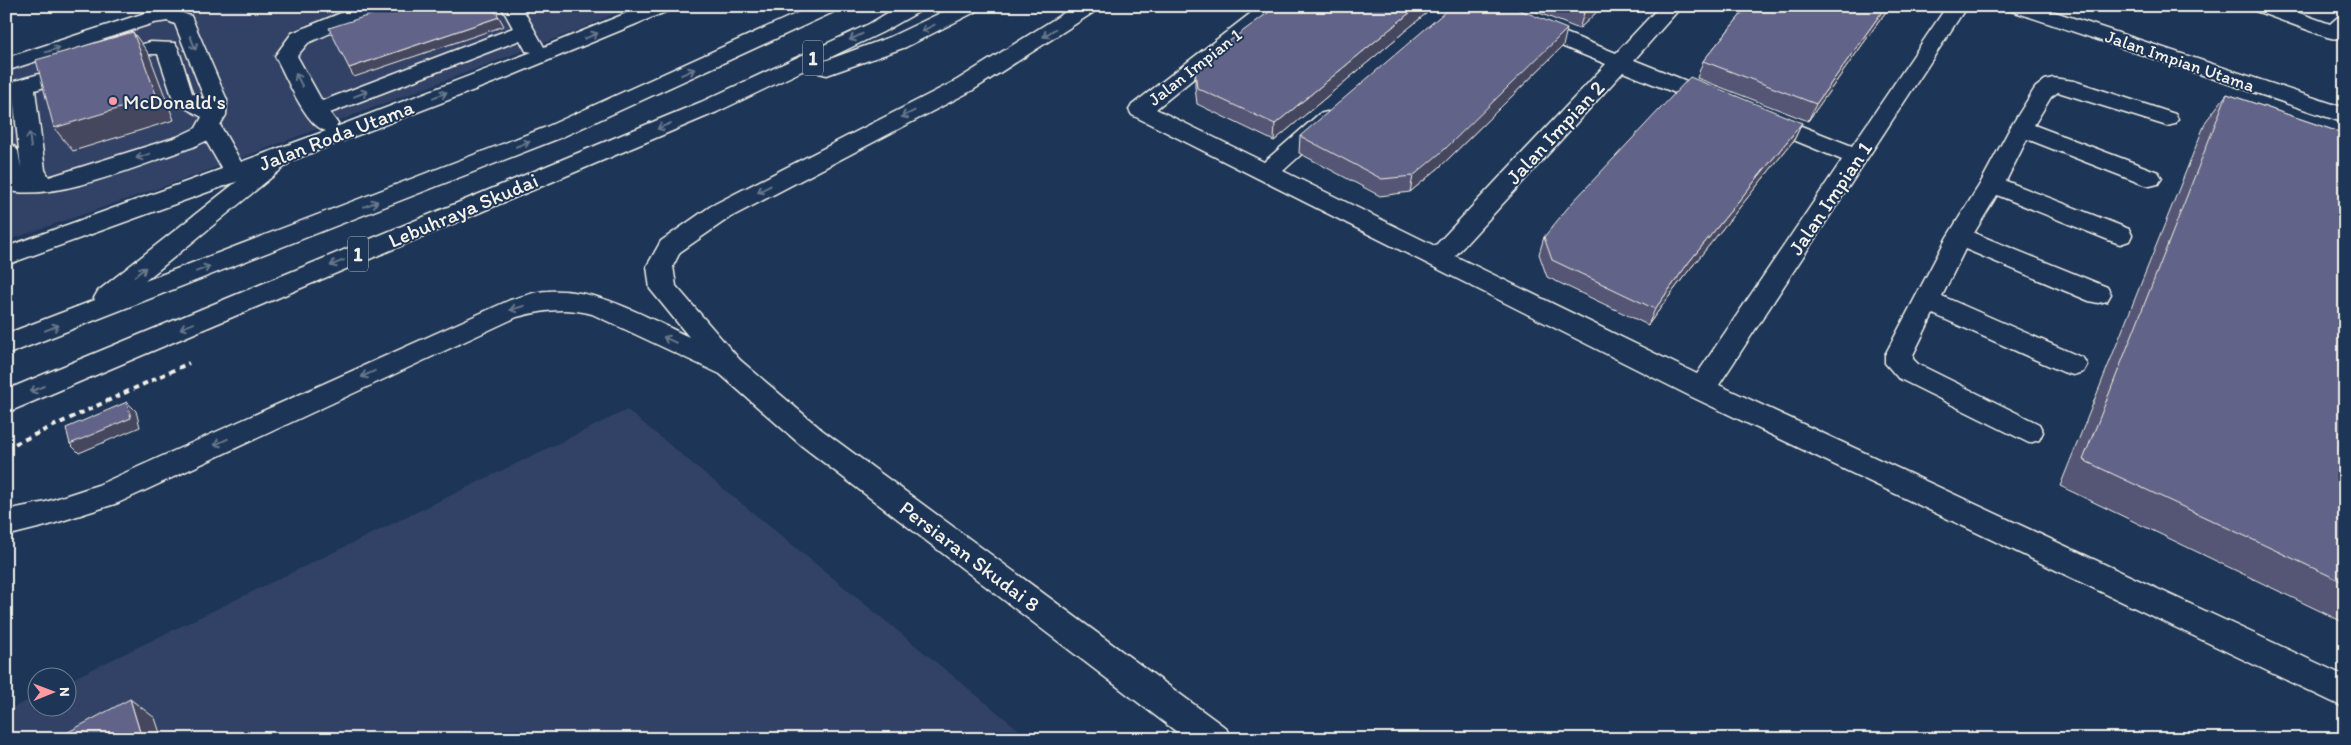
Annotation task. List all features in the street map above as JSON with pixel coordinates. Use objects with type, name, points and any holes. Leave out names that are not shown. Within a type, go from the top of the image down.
[{"type":"main road","points":[[336,134],[316,111],[286,56],[300,38],[376,6]]},
{"type":"main road","points":[[511,6],[540,58]]},
{"type":"main road","name":"Jalan Roda Utama","points":[[6,256],[280,158],[336,134],[540,58],[618,15],[663,6]]},
{"type":"main road","name":"Lebuhraya Skudai","points":[[6,345],[552,133],[831,6]]},
{"type":"main road","name":"Lebuhraya Skudai","points":[[6,402],[709,107],[876,28],[915,6]]},
{"type":"main road","points":[[709,107],[898,42],[972,6]]},
{"type":"main road","points":[[730,367],[663,289],[660,266],[670,247],[693,229],[720,212],[965,85],[1090,6]]},
{"type":"main road","name":"Jalan Impian 1","points":[[1266,173],[1140,110],[1274,6]]},
{"type":"main road","points":[[1479,6],[1857,157]]},
{"type":"main road","name":"Jalan Impian 2","points":[[1438,258],[1672,6]]},
{"type":"main road","name":"Jalan Impian 1","points":[[1702,389],[1957,6]]},
{"type":"main road","name":"Jalan Impian Utama","points":[[2016,6],[2345,116]]},
{"type":"main road","points":[[2260,6],[2334,32],[2345,21]]},
{"type":"main road","points":[[6,65],[151,17],[170,15],[184,20],[216,100],[212,120],[204,133],[185,142],[73,179],[43,186],[12,184],[6,151]]},
{"type":"main road","points":[[316,111],[525,31]]},
{"type":"main road","points":[[43,186],[33,170],[23,86],[150,48],[167,48],[182,97],[212,120],[236,174]]},
{"type":"main road","points":[[2029,432],[1908,371],[1899,363],[1899,355],[1959,237],[1992,184],[2021,128],[2044,93],[2053,85],[2066,86],[2167,119]]},
{"type":"main road","points":[[1345,102],[1266,173],[1702,389],[2345,693]]},
{"type":"main road","points":[[2021,128],[2150,178]]},
{"type":"main road","points":[[89,314],[280,158]]},
{"type":"main road","points":[[1992,184],[2120,235]]},
{"type":"main road","points":[[1959,237],[2098,294]]},
{"type":"main road","points":[[6,523],[46,514],[107,494],[510,309],[546,300],[578,300],[600,307],[730,367]]},
{"type":"main road","points":[[1926,300],[2074,365]]},
{"type":"main road","name":"Persiaran Skudai 8","points":[[730,367],[812,438],[1214,739]]},
{"type":"shaded area","points":[[163,6],[631,6],[583,28],[196,175],[6,241],[6,56]]},
{"type":"shaded area","points":[[627,410],[1030,739],[6,739],[6,711],[28,700],[28,718],[78,718],[78,676]]},
{"type":"building","points":[[398,6],[492,6],[499,17],[349,68],[329,28]]},
{"type":"building","points":[[1277,6],[1418,6],[1275,124],[1197,88],[1195,70],[1224,45]]},
{"type":"building","points":[[1452,6],[1510,6],[1567,29],[1445,149],[1413,176],[1382,179],[1300,136]]},
{"type":"building","points":[[1567,6],[1590,6],[1584,13]]},
{"type":"building","points":[[1748,6],[1886,6],[1816,104],[1703,61]]},
{"type":"building","points":[[133,32],[157,97],[54,128],[36,60]]},
{"type":"building","points":[[1690,77],[1802,123],[1689,262],[1655,309],[1552,260],[1544,237],[1570,205]]},
{"type":"building","points":[[2227,94],[2345,134],[2345,583],[2083,460]]},
{"type":"building","points":[[127,402],[131,418],[70,444],[66,428]]},
{"type":"building","points":[[130,699],[142,739],[55,739]]},
{"type":"place","name":"McDonald's","points":[[113,101]]}]
